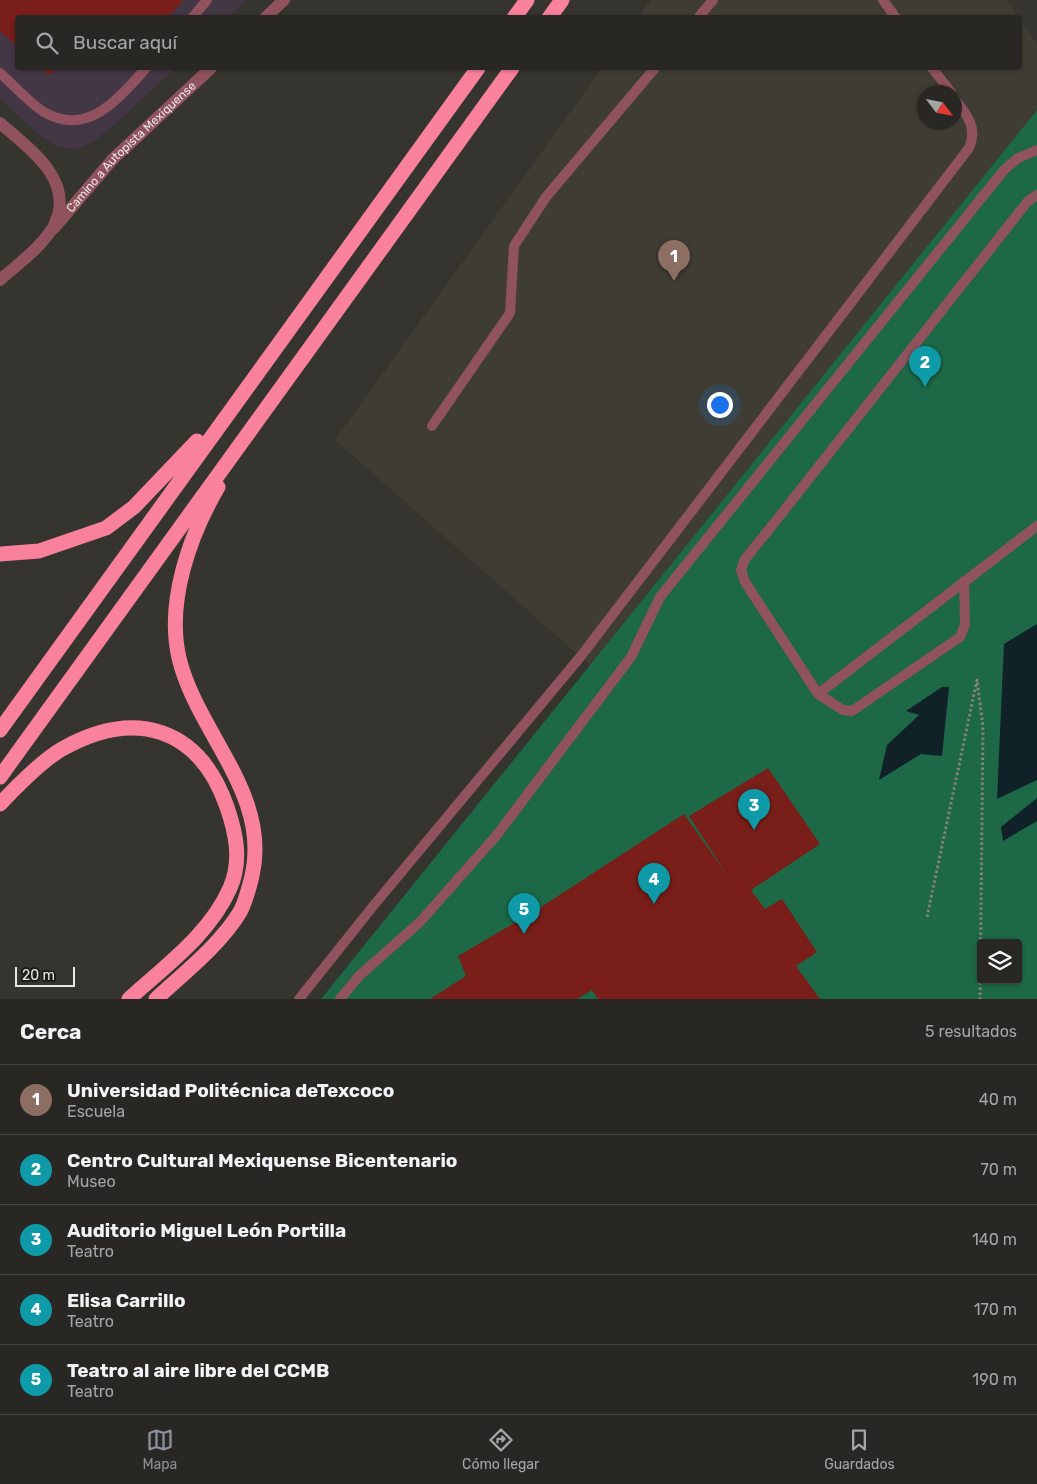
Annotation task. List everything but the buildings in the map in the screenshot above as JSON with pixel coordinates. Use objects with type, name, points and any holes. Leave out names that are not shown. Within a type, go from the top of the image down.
[{"type":"highway","points":[[516,15],[527,0]]},
{"type":"highway","points":[[551,15],[562,0]]},
{"type":"highway","points":[[0,730],[477,70]]},
{"type":"highway","points":[[0,777],[261,412],[511,70]]},
{"type":"highway","points":[[0,554],[39,551],[106,528],[147,495],[243,391]]},
{"type":"highway","points":[[156,999],[202,956],[240,911],[249,888],[256,860],[254,825],[236,776],[193,698],[179,656],[176,614],[184,567],[204,511],[261,412]]},
{"type":"highway","points":[[0,804],[15,788],[61,750],[99,732],[136,727],[166,733],[195,751],[219,783],[236,832],[236,867],[230,887],[212,920],[129,999]]},
{"type":"street","points":[[268,15],[284,0]]},
{"type":"street","name":"Camino a Autopista Mexiquense","points":[[0,280],[54,228],[113,159],[209,70]]},
{"type":"street","points":[[0,123],[36,155],[55,179],[61,202],[54,228]]},
{"type":"lane","points":[[194,15],[207,0]]},
{"type":"lane","points":[[700,15],[712,0]]},
{"type":"lane","points":[[883,0],[894,15]]},
{"type":"lane","points":[[0,72],[42,111],[59,119],[78,122],[98,113],[119,98],[144,70]]},
{"type":"lane","points":[[432,426],[510,313],[514,246],[546,197],[653,70]]},
{"type":"lane","points":[[934,70],[945,85]]},
{"type":"lane","points":[[299,999],[374,905],[581,656],[968,148],[973,138],[973,128],[962,109]]},
{"type":"lane","points":[[340,999],[359,976],[420,922],[496,836],[631,657],[660,598],[1004,170],[1018,158],[1037,150]]},
{"type":"lane","points":[[964,582],[965,625],[960,637],[852,711],[843,710],[818,694],[745,582],[741,570],[745,559],[1028,201],[1037,195]]},
{"type":"lane","points":[[818,694],[1037,526]]},
{"type":"path","points":[[927,917],[977,680],[983,728],[980,999]]},
{"type":"shaded area","points":[[0,0],[247,0],[230,15],[15,15],[15,70],[173,70],[112,127],[94,141],[77,149],[59,147],[42,137],[0,99]]},
{"type":"shaded area","points":[[651,0],[1006,0],[1017,15],[640,15]]},
{"type":"shaded area","points":[[1022,22],[1037,44],[1037,110],[590,665],[335,440],[601,70],[1022,70]]},
{"type":"green space","points":[[1037,110],[1037,999],[321,999]]},
{"type":"water","points":[[1037,624],[1037,780],[997,799],[1004,644]]},
{"type":"water","points":[[942,687],[949,687],[942,756],[921,754],[879,780],[887,745],[919,715],[906,711]]},
{"type":"water","points":[[1037,798],[1037,821],[1003,841],[1001,827]]},
{"type":"place","name":"Universidad Politécnica deTexcoco","points":[[674,281]]},
{"type":"place","name":"Centro Cultural Mexiquense Bicentenario","points":[[925,387]]},
{"type":"place","name":"Auditorio Miguel León Portilla","points":[[754,830]]},
{"type":"place","name":"Elisa Carrillo","points":[[654,904]]},
{"type":"place","name":"Teatro al aire libre del CCMB","points":[[524,934]]}]
